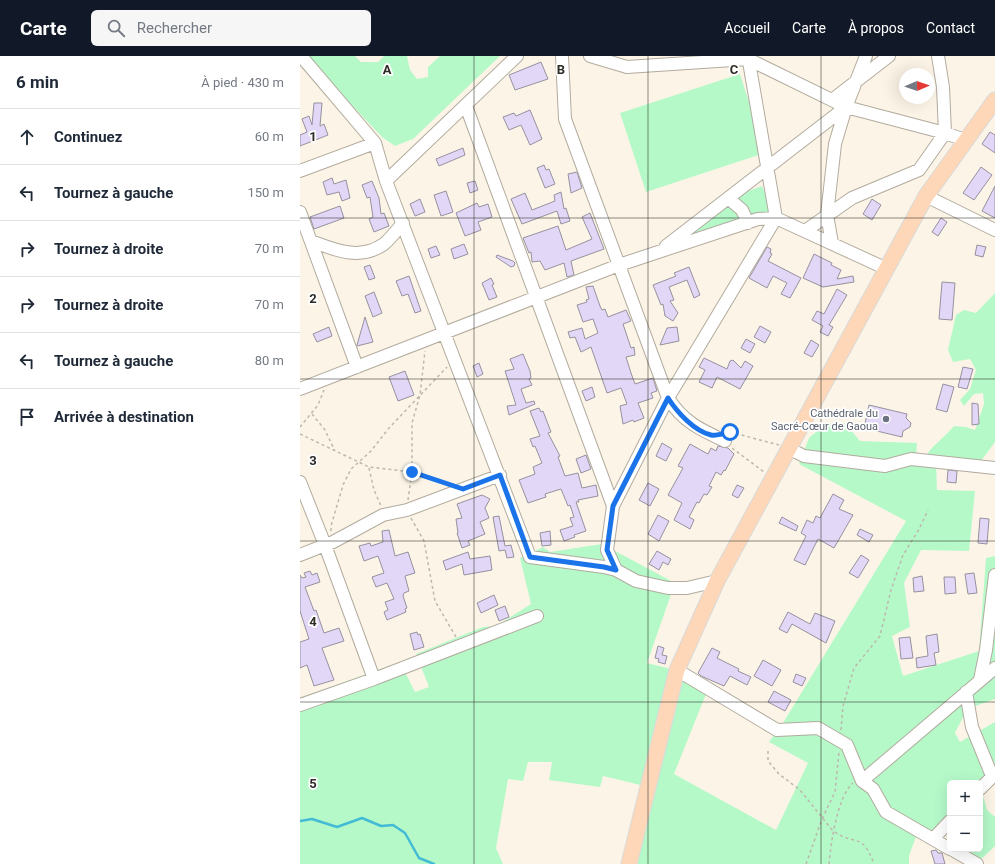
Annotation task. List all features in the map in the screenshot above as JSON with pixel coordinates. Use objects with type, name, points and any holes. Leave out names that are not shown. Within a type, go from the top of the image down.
[{"type":"main road","points":[[629,864],[677,670],[717,582],[888,269],[926,196],[995,100]]},
{"type":"street","points":[[301,56],[375,143],[386,181],[456,358],[530,557],[604,567],[616,570],[636,581],[668,588],[687,588],[717,582]]},
{"type":"street","points":[[386,181],[517,56]]},
{"type":"street","points":[[562,56],[565,119],[668,398],[678,413],[703,431],[725,441]]},
{"type":"street","points":[[590,56],[627,67],[681,60],[747,57],[846,107],[945,133],[965,140]]},
{"type":"street","points":[[832,243],[826,215],[835,144],[846,107],[866,56]]},
{"type":"street","points":[[832,100],[855,84],[888,56]]},
{"type":"street","points":[[805,231],[852,198],[920,170],[945,133],[943,87],[938,56]]},
{"type":"street","points":[[616,570],[607,550],[613,506],[668,398],[776,218],[747,57]]},
{"type":"street","points":[[466,106],[613,506]]},
{"type":"street","points":[[659,252],[846,107]]},
{"type":"street","points":[[300,170],[375,143]]},
{"type":"street","points":[[926,196],[995,230]]},
{"type":"street","points":[[728,198],[742,210],[748,223]]},
{"type":"street","points":[[300,212],[357,367]]},
{"type":"street","points":[[300,389],[620,265],[758,219],[776,218],[888,269]]},
{"type":"street","points":[[311,241],[342,252],[353,254],[364,252],[385,243],[403,223]]},
{"type":"street","points":[[790,449],[804,456],[885,466],[911,459],[995,468]]},
{"type":"street","points":[[300,555],[386,514],[407,510],[500,475]]},
{"type":"street","points":[[300,482],[327,541],[374,679]]},
{"type":"street","points":[[327,541],[331,526]]},
{"type":"street","points":[[980,680],[986,650],[995,576]]},
{"type":"street","points":[[300,705],[374,679],[537,616]]},
{"type":"street","points":[[862,780],[995,668]]},
{"type":"street","points":[[677,670],[777,730],[818,728],[847,745],[862,780],[873,789],[886,812],[947,847]]},
{"type":"street","points":[[966,692],[972,727],[994,775],[983,786]]},
{"type":"street","points":[[933,839],[947,824]]},
{"type":"street","points":[[955,852],[977,864]]},
{"type":"path","points":[[428,340],[423,357],[420,395],[412,423],[412,472],[407,510],[424,541],[435,600],[461,645]]},
{"type":"path","points":[[327,541],[343,485],[351,469],[371,451],[389,428],[456,358]]},
{"type":"path","points":[[300,427],[318,405],[328,378]]},
{"type":"path","points":[[312,414],[325,430],[335,451]]},
{"type":"path","points":[[712,435],[730,432],[790,449]]},
{"type":"path","points":[[300,434],[369,468],[412,472],[463,489]]},
{"type":"path","points":[[725,441],[748,461],[774,478]]},
{"type":"path","points":[[369,468],[379,504],[386,514]]},
{"type":"path","points":[[806,864],[822,819],[836,792],[843,706],[854,668],[880,636],[891,590],[903,555],[918,531],[928,510]]},
{"type":"path","points":[[768,752],[768,761],[778,774],[800,790],[833,831],[841,836],[862,842],[867,848],[874,864]]},
{"type":"path","points":[[829,864],[833,831],[838,812],[852,783],[862,780]]},
{"type":"green space","points":[[305,56],[355,56],[361,62],[378,62],[384,56],[407,56],[410,70],[417,79],[428,77],[428,67],[440,56],[500,56],[413,139],[395,146],[382,137]]},
{"type":"green space","points":[[740,74],[765,153],[646,192],[620,113]]},
{"type":"green space","points":[[762,186],[776,218],[659,252],[732,197]]},
{"type":"green space","points":[[995,293],[995,442],[981,461],[936,462],[937,490],[975,491],[969,551],[921,550],[904,583],[910,627],[892,636],[903,676],[979,651],[986,558],[995,556],[995,699],[967,709],[955,733],[960,742],[995,722],[995,779],[983,791],[983,780],[947,780],[947,830],[918,831],[909,856],[909,864],[631,864],[653,788],[603,776],[600,787],[549,780],[552,762],[528,762],[523,781],[508,779],[496,848],[503,864],[300,864],[300,698],[400,662],[415,692],[429,687],[416,654],[483,627],[496,626],[531,604],[520,558],[543,547],[550,552],[602,544],[675,583],[647,663],[671,669],[680,679],[706,694],[674,774],[776,830],[808,763],[769,742],[783,723],[906,521],[799,464],[809,438],[825,424],[845,423],[860,441],[917,443],[916,457],[924,459],[930,450],[954,426],[966,427],[975,430],[984,404],[983,393],[974,394],[964,406],[960,400],[970,389],[976,370],[970,359],[953,362],[948,350],[956,315],[964,310],[976,313]]},
{"type":"green space","points":[[983,796],[987,810],[995,817],[995,846],[977,863],[968,852],[983,852]]},
{"type":"building","points":[[541,62],[548,79],[515,90],[509,75]]},
{"type":"building","points":[[314,103],[322,103],[320,126],[324,124],[328,135],[300,146],[300,135],[307,132],[302,119],[309,116],[312,125]]},
{"type":"building","points":[[530,110],[542,139],[530,145],[521,125],[509,130],[503,117],[514,113],[516,116]]},
{"type":"building","points":[[990,132],[995,135],[995,153],[982,144]]},
{"type":"building","points":[[463,148],[465,155],[439,166],[436,159]]},
{"type":"building","points":[[544,165],[546,170],[549,169],[555,184],[545,188],[537,168]]},
{"type":"building","points":[[981,167],[992,175],[974,200],[963,193]]},
{"type":"building","points":[[577,172],[582,188],[571,193],[568,174]]},
{"type":"building","points":[[332,178],[334,184],[346,180],[350,198],[342,201],[339,192],[327,195],[323,182]]},
{"type":"building","points":[[372,181],[379,198],[381,214],[384,213],[389,226],[374,232],[369,219],[373,217],[370,197],[367,198],[362,185]]},
{"type":"building","points":[[475,181],[478,190],[470,193],[467,183]]},
{"type":"building","points":[[995,186],[995,218],[982,211]]},
{"type":"building","points":[[446,191],[453,212],[441,216],[434,195]]},
{"type":"building","points":[[561,192],[564,209],[566,208],[570,221],[561,224],[557,211],[522,224],[511,199],[525,193],[532,210],[555,201],[554,195]]},
{"type":"building","points":[[420,199],[425,212],[415,216],[410,204]]},
{"type":"building","points":[[872,199],[881,205],[872,220],[863,214]]},
{"type":"building","points":[[477,203],[479,207],[488,204],[492,217],[478,222],[481,230],[465,236],[456,213]]},
{"type":"building","points":[[340,206],[344,218],[314,229],[310,217]]},
{"type":"building","points":[[590,213],[604,249],[571,261],[574,275],[567,277],[564,263],[545,270],[540,261],[532,262],[531,252],[529,253],[523,238],[558,226],[566,250],[592,239],[582,217]]},
{"type":"building","points":[[941,218],[947,222],[938,236],[932,232]]},
{"type":"building","points":[[464,244],[468,254],[454,259],[451,249]]},
{"type":"building","points":[[977,245],[986,247],[983,257],[975,255]]},
{"type":"building","points":[[436,246],[440,255],[431,258],[428,249]]},
{"type":"building","points":[[767,247],[771,249],[770,253],[772,254],[768,261],[801,278],[790,298],[781,294],[787,283],[773,276],[767,288],[749,278]]},
{"type":"building","points":[[814,254],[832,263],[831,265],[841,270],[837,279],[853,276],[854,282],[823,287],[803,278]]},
{"type":"building","points":[[497,255],[513,261],[515,263],[514,266],[511,267],[496,257]]},
{"type":"building","points":[[370,265],[375,278],[369,280],[364,267]]},
{"type":"building","points":[[689,267],[700,295],[694,298],[687,280],[669,287],[674,300],[670,301],[678,313],[673,321],[665,316],[663,304],[661,305],[653,285],[676,276],[674,273]]},
{"type":"building","points":[[409,276],[421,311],[415,313],[408,294],[402,296],[396,281]]},
{"type":"building","points":[[491,278],[497,297],[489,300],[482,283]]},
{"type":"building","points":[[942,282],[955,283],[952,320],[939,319]]},
{"type":"building","points":[[593,286],[600,306],[602,310],[605,309],[608,317],[626,310],[631,321],[623,324],[631,348],[634,347],[635,355],[626,357],[635,384],[653,378],[657,391],[651,393],[653,398],[638,403],[644,418],[634,422],[633,420],[623,424],[620,406],[627,404],[621,388],[607,393],[591,347],[581,352],[575,337],[570,338],[568,332],[582,328],[585,339],[598,333],[593,319],[583,322],[577,305],[587,302],[586,300],[589,299],[586,287]]},
{"type":"building","points":[[837,289],[847,295],[829,325],[833,327],[828,336],[820,332],[823,326],[812,320],[817,311],[824,314]]},
{"type":"building","points":[[374,292],[382,313],[373,317],[365,296]]},
{"type":"building","points":[[365,317],[373,342],[357,346],[357,345]]},
{"type":"building","points":[[760,326],[771,332],[765,343],[754,337]]},
{"type":"building","points":[[329,327],[332,336],[317,342],[313,334]]},
{"type":"building","points":[[677,327],[679,341],[660,345],[667,328]]},
{"type":"building","points":[[746,339],[755,344],[750,353],[741,348]]},
{"type":"building","points":[[811,340],[819,345],[812,357],[804,353]]},
{"type":"building","points":[[523,354],[530,371],[531,378],[529,379],[532,385],[521,389],[526,403],[534,401],[535,404],[509,415],[507,406],[516,405],[505,371],[514,369],[510,359]]},
{"type":"building","points":[[704,358],[727,369],[730,361],[733,360],[741,368],[745,361],[753,366],[740,389],[717,377],[712,388],[699,382],[705,370],[699,367]]},
{"type":"building","points":[[479,363],[483,374],[477,377],[473,366]]},
{"type":"building","points":[[963,367],[973,369],[967,389],[958,387]]},
{"type":"building","points":[[405,371],[414,395],[398,401],[389,377]]},
{"type":"building","points":[[943,384],[954,387],[947,412],[936,409]]},
{"type":"building","points":[[592,387],[595,397],[586,401],[582,391]]},
{"type":"building","points":[[972,403],[978,404],[979,424],[972,425]]},
{"type":"building","name":"Cathédrale du Sacré-Cœur de Gaoua","points":[[869,405],[907,414],[906,418],[911,423],[910,427],[903,431],[902,437],[864,428]]},
{"type":"building","points":[[539,408],[541,412],[543,411],[551,432],[548,433],[560,456],[558,457],[565,476],[578,473],[582,488],[596,485],[598,496],[578,500],[579,502],[576,502],[586,531],[574,535],[575,537],[564,541],[560,530],[573,526],[570,518],[574,517],[570,505],[568,506],[561,489],[545,494],[546,497],[528,503],[519,480],[535,474],[533,467],[542,463],[535,446],[533,447],[530,439],[540,436],[530,411]]},
{"type":"building","points":[[662,443],[672,449],[666,461],[656,456]]},
{"type":"building","points":[[690,444],[708,454],[711,448],[716,451],[718,446],[728,448],[734,454],[725,471],[724,470],[721,475],[716,472],[709,486],[712,487],[707,495],[704,494],[699,503],[697,502],[689,517],[694,520],[690,529],[674,520],[682,503],[668,495],[683,468],[678,466]]},
{"type":"building","points":[[586,455],[591,469],[581,473],[576,459]]},
{"type":"building","points":[[948,470],[957,471],[956,483],[947,482]]},
{"type":"building","points":[[648,483],[659,489],[650,506],[639,500]]},
{"type":"building","points":[[737,485],[744,488],[738,498],[732,495]]},
{"type":"building","points":[[833,494],[844,500],[839,509],[853,515],[834,548],[818,539],[805,565],[794,560],[806,536],[801,533],[807,520],[813,523],[816,516],[820,518]]},
{"type":"building","points":[[482,495],[490,499],[485,508],[489,518],[480,522],[485,534],[468,541],[470,545],[462,548],[457,533],[456,519],[462,518],[457,504]]},
{"type":"building","points":[[658,515],[669,521],[659,541],[648,534]]},
{"type":"building","points":[[499,516],[505,546],[511,545],[514,557],[507,558],[505,550],[499,551],[493,517]]},
{"type":"building","points":[[782,517],[798,526],[796,531],[779,523]]},
{"type":"building","points":[[980,518],[989,519],[987,544],[978,543]]},
{"type":"building","points":[[860,529],[873,535],[869,542],[857,535]]},
{"type":"building","points":[[389,530],[395,556],[408,552],[415,573],[405,576],[409,591],[404,593],[403,596],[407,608],[405,609],[406,612],[387,620],[384,612],[388,610],[385,602],[394,599],[387,583],[376,587],[372,577],[384,573],[378,556],[364,561],[359,546],[370,543],[371,546],[383,542],[382,531]]},
{"type":"building","points":[[550,531],[551,545],[542,546],[540,533]]},
{"type":"building","points":[[657,551],[671,559],[668,565],[663,562],[659,570],[649,564]]},
{"type":"building","points":[[468,552],[470,559],[490,556],[492,570],[464,575],[462,564],[446,570],[443,561]]},
{"type":"building","points":[[861,555],[869,560],[858,578],[849,573]]},
{"type":"building","points":[[310,571],[312,575],[317,573],[320,582],[305,587],[314,611],[316,610],[324,633],[339,628],[344,641],[322,648],[334,680],[314,686],[307,665],[300,668],[300,642],[309,639],[300,611],[300,575],[302,578],[306,577],[304,573]]},
{"type":"building","points":[[974,573],[977,593],[968,594],[965,574]]},
{"type":"building","points":[[922,576],[924,591],[914,592],[913,578]]},
{"type":"building","points":[[944,577],[955,577],[956,593],[945,594]]},
{"type":"building","points":[[494,595],[498,605],[481,613],[477,603]]},
{"type":"building","points":[[505,606],[509,617],[499,621],[495,610]]},
{"type":"building","points":[[788,612],[810,624],[815,613],[835,621],[826,643],[792,624],[787,633],[779,629]]},
{"type":"building","points":[[417,632],[418,635],[420,634],[424,647],[414,650],[410,634]]},
{"type":"building","points":[[937,634],[939,652],[934,653],[936,665],[917,668],[916,658],[928,656],[926,636]]},
{"type":"building","points":[[910,637],[913,658],[901,659],[899,638]]},
{"type":"building","points":[[658,646],[664,648],[662,655],[667,656],[665,664],[658,662],[659,659],[655,658]]},
{"type":"building","points":[[712,648],[720,652],[717,658],[751,677],[747,685],[730,676],[724,686],[701,676],[698,673]]},
{"type":"building","points":[[763,660],[781,670],[772,686],[754,676]]},
{"type":"building","points":[[796,674],[806,678],[802,686],[793,682]]},
{"type":"building","points":[[774,691],[791,700],[785,711],[768,702]]},
{"type":"building","points":[[936,850],[938,853],[942,853],[945,864],[935,864],[931,851]]},
{"type":"waterway","points":[[300,821],[312,819],[337,827],[362,818],[381,826],[393,825],[405,833],[419,858],[434,864]]},
{"type":"place","name":"Cathédrale du Sacré-Cœur de Gaoua","points":[[886,419]]},
{"type":"route","points":[[412,472],[463,489],[500,475],[530,557],[616,570],[610,560],[607,550],[613,506],[668,398],[678,413],[703,431],[712,435],[730,432]]}]
